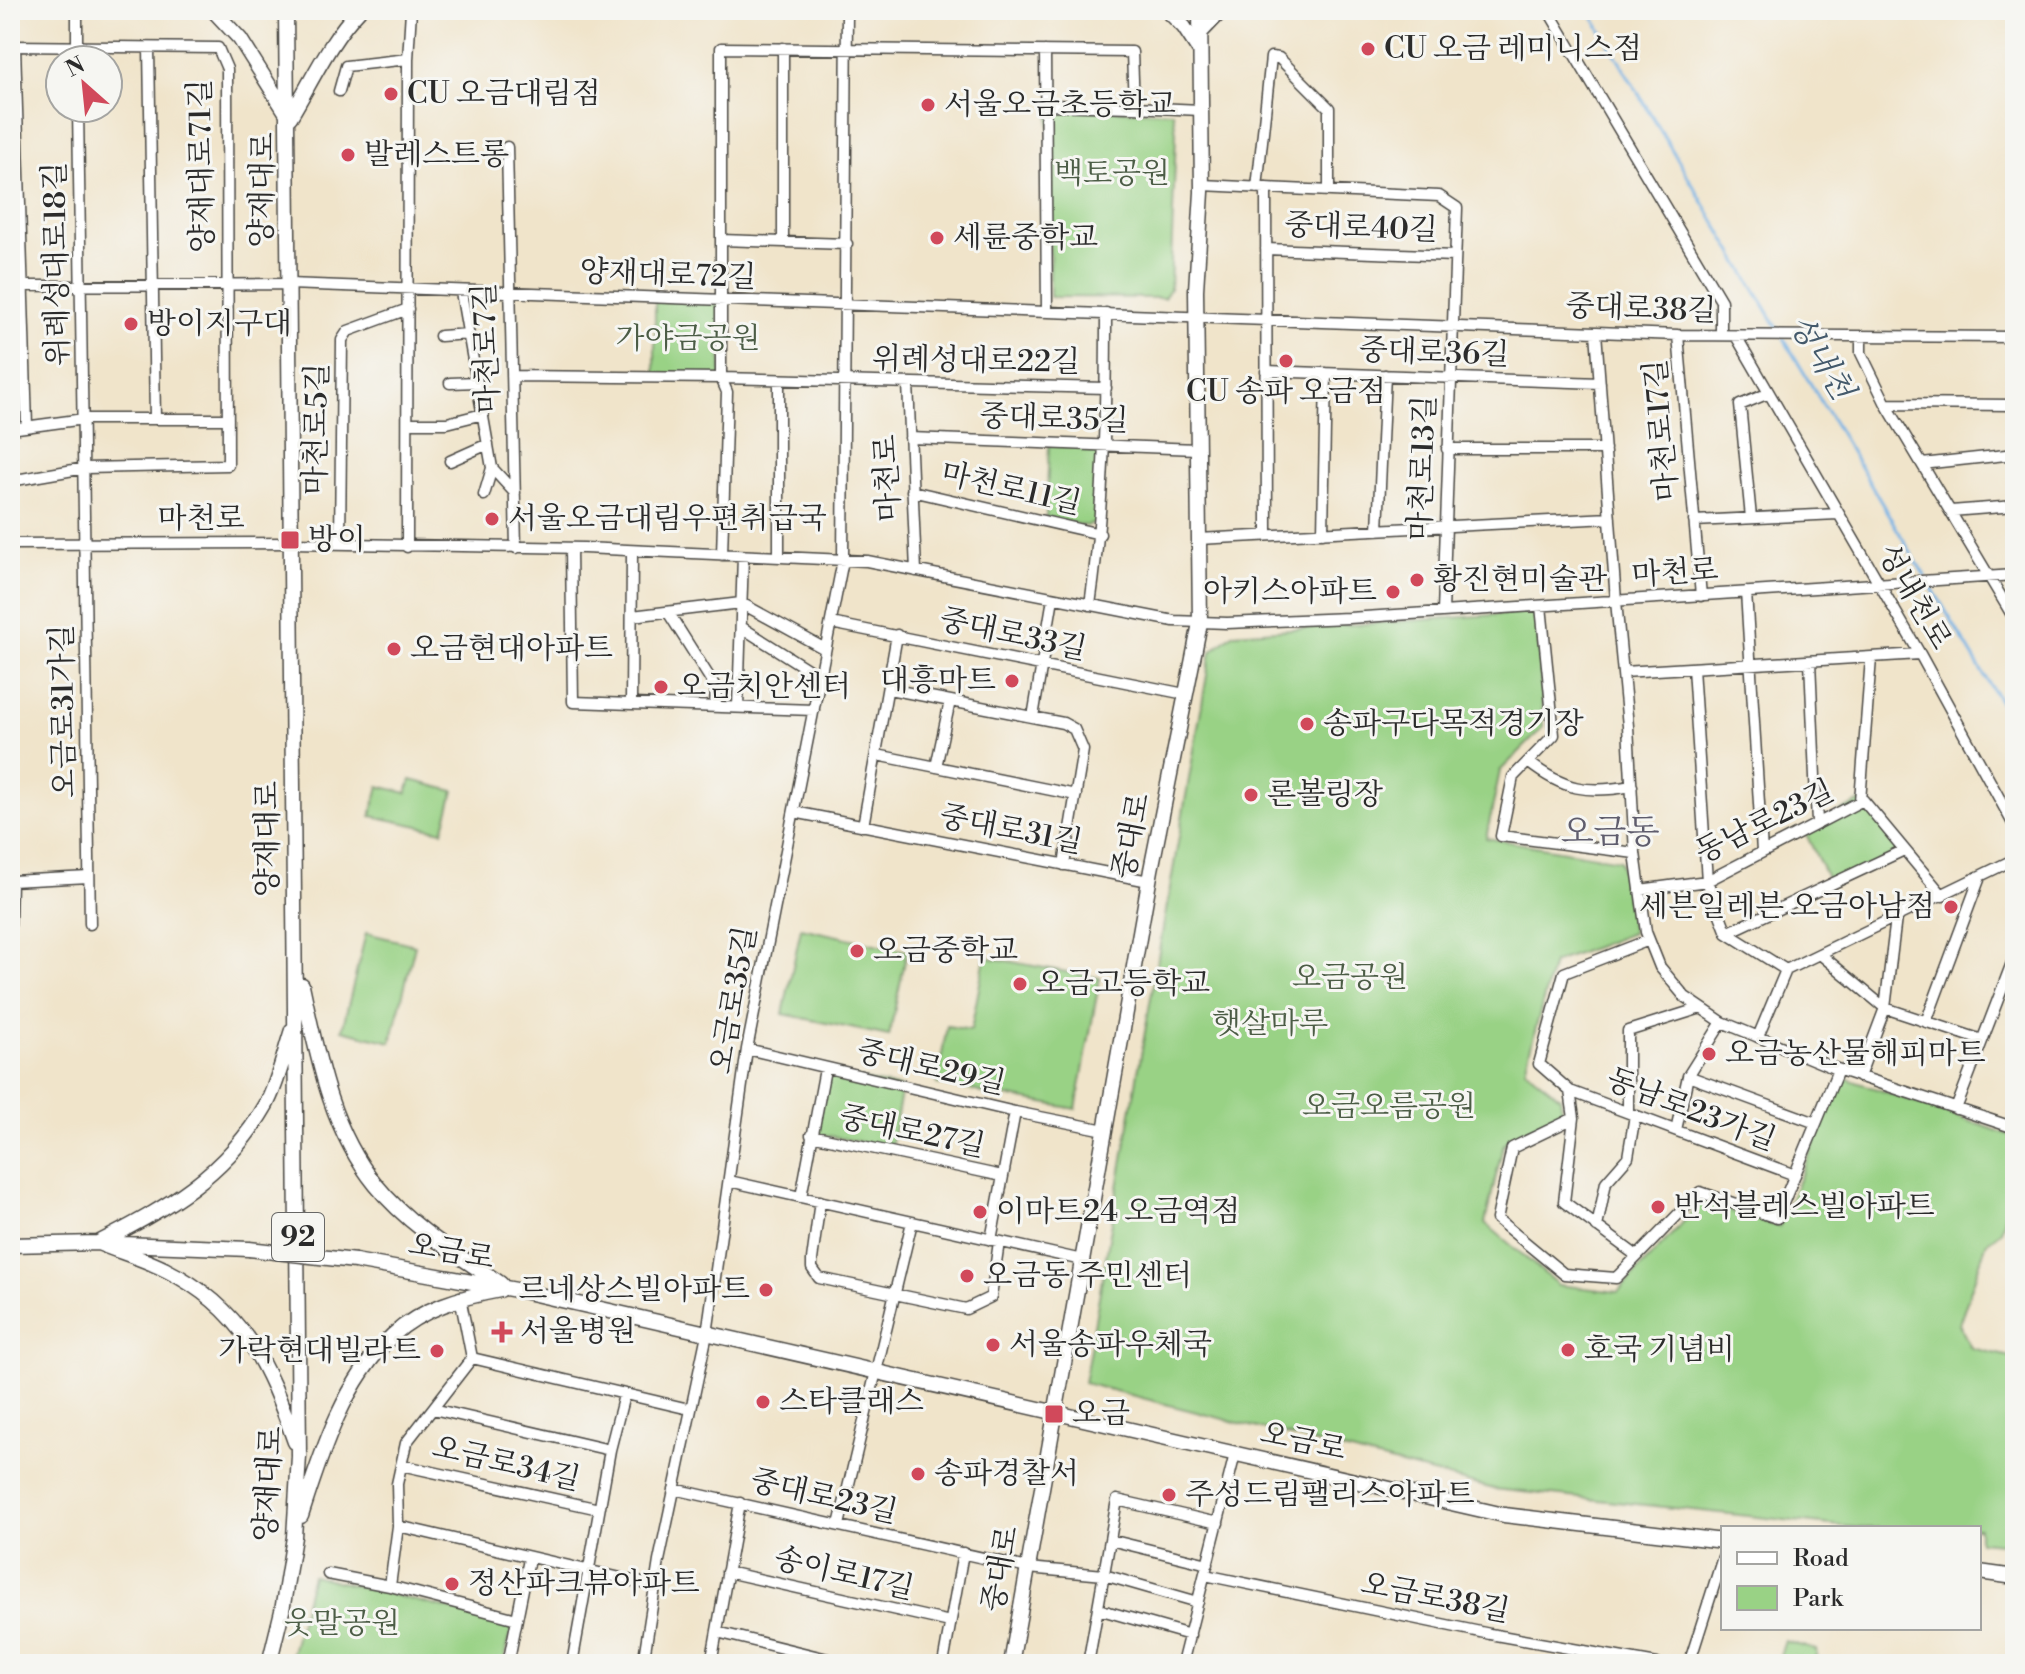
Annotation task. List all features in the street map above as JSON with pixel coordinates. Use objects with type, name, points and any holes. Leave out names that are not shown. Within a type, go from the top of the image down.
[{"type":"main road","points":[[213,10],[240,39],[289,118],[326,53],[359,10]]},
{"type":"main road","name":"양재대로","points":[[269,1664],[294,1537],[299,1456],[286,10]]},
{"type":"main road","points":[[1167,10],[1184,27],[1200,52]]},
{"type":"main road","name":"중대로","points":[[1011,1664],[1149,881],[1200,623],[1196,316],[1202,185],[1200,10]]},
{"type":"main road","points":[[1200,33],[1222,10]]},
{"type":"main road","points":[[295,954],[319,1060],[341,1131],[376,1185],[413,1221],[508,1289]]},
{"type":"main road","points":[[98,1243],[162,1210],[209,1176],[251,1127],[267,1103],[296,1018]]},
{"type":"main road","points":[[98,1243],[167,1270],[206,1295],[237,1323],[261,1358],[281,1402],[299,1456]]},
{"type":"main road","name":"오금로","points":[[10,1245],[98,1243],[249,1249],[355,1261],[508,1289],[1504,1515],[1721,1541]]},
{"type":"main road","points":[[294,1537],[316,1469],[344,1403],[370,1362],[393,1334],[426,1312],[460,1297],[508,1289]]},
{"type":"main road","points":[[1981,1572],[2015,1577]]},
{"type":"street","points":[[77,10],[77,44]]},
{"type":"street","points":[[407,547],[408,59],[411,10]]},
{"type":"street","name":"위례성대로22길","points":[[843,560],[847,10]]},
{"type":"street","points":[[1548,10],[1721,301],[1721,335]]},
{"type":"street","points":[[27,426],[12,46],[44,46]]},
{"type":"street","points":[[124,48],[149,48]]},
{"type":"street","name":"양재대로71길","points":[[155,419],[149,48],[218,48],[227,69],[228,419]]},
{"type":"street","points":[[722,555],[727,392],[721,378],[721,48],[1132,52],[1134,107]]},
{"type":"street","points":[[783,48],[783,242]]},
{"type":"street","points":[[1045,51],[1047,312]]},
{"type":"street","name":"중대로40길","points":[[1262,188],[1271,57],[1279,58],[1329,108],[1329,191]]},
{"type":"street","points":[[339,91],[346,66],[408,59]]},
{"type":"street","points":[[1046,105],[1201,110]]},
{"type":"street","name":"위례성대로18길","points":[[78,124],[86,544]]},
{"type":"street","name":"마천로7길","points":[[507,147],[516,548]]},
{"type":"street","name":"중대로40길","points":[[1202,185],[1439,196],[1457,208],[1451,326]]},
{"type":"street","points":[[1262,188],[1266,249],[1267,535]]},
{"type":"street","points":[[721,240],[847,244]]},
{"type":"street","name":"중대로40길","points":[[1266,249],[1454,256]]},
{"type":"street","name":"양재대로71길","points":[[10,286],[288,284]]},
{"type":"street","name":"양재대로72길","points":[[288,284],[1196,316]]},
{"type":"street","points":[[461,292],[492,468],[484,495]]},
{"type":"street","name":"마천로5길","points":[[340,544],[342,340],[348,331],[408,309]]},
{"type":"street","name":"마천로11길","points":[[1090,605],[1100,534],[1106,313]]},
{"type":"street","name":"중대로38길","points":[[1196,316],[1678,335],[2015,337]]},
{"type":"street","name":"마천로13길","points":[[1443,612],[1451,326]]},
{"type":"street","points":[[1596,332],[1635,853],[1649,940],[1660,967],[1685,997],[1722,1022],[1838,1070],[2015,1128]]},
{"type":"street","points":[[440,336],[469,334]]},
{"type":"street","name":"마천로17길","points":[[1678,335],[1701,596]]},
{"type":"street","name":"성내천로","points":[[1738,336],[1838,514],[1881,582],[2015,827]]},
{"type":"street","points":[[1861,337],[1861,353],[1886,404],[2015,620]]},
{"type":"street","name":"중대로36길","points":[[1266,371],[1600,383]]},
{"type":"street","points":[[1323,533],[1326,373]]},
{"type":"street","points":[[1378,530],[1385,375]]},
{"type":"street","name":"위례성대로22길","points":[[512,376],[1106,388]]},
{"type":"street","points":[[779,380],[779,557]]},
{"type":"street","points":[[450,383],[477,382]]},
{"type":"street","name":"마천로","points":[[908,383],[916,571]]},
{"type":"street","points":[[1751,518],[1740,405],[1769,393]]},
{"type":"street","points":[[1886,404],[2015,405]]},
{"type":"street","points":[[408,423],[447,423],[483,414]]},
{"type":"street","points":[[10,429],[84,419],[228,419],[228,465],[85,468],[10,481]]},
{"type":"street","name":"중대로35길","points":[[910,438],[1197,449]]},
{"type":"street","points":[[450,461],[488,444]]},
{"type":"street","points":[[1447,449],[1605,449]]},
{"type":"street","points":[[1922,464],[2015,454]]},
{"type":"street","points":[[492,468],[515,493]]},
{"type":"street","name":"마천로11길","points":[[912,491],[1100,534]]},
{"type":"street","points":[[1951,511],[2015,506]]},
{"type":"street","name":"마천로17길","points":[[1694,521],[1838,514]]},
{"type":"street","points":[[1198,539],[1610,518]]},
{"type":"street","name":"마천로","points":[[10,544],[292,543],[571,548],[867,561],[1174,621],[1200,623],[1443,612],[2015,575]]},
{"type":"street","name":"오금로31가길","points":[[86,544],[90,924]]},
{"type":"street","points":[[571,548],[573,702],[814,710]]},
{"type":"street","points":[[631,704],[632,551]]},
{"type":"street","points":[[738,707],[743,556]]},
{"type":"street","name":"오금로35길","points":[[643,1664],[689,1409],[707,1334],[747,1049],[843,560]]},
{"type":"street","points":[[1746,592],[1762,852]]},
{"type":"street","points":[[1033,717],[1053,598]]},
{"type":"street","points":[[632,616],[741,603],[825,649]]},
{"type":"street","points":[[1541,606],[1554,735],[1513,777],[1501,836],[1635,853]]},
{"type":"street","points":[[668,612],[716,688],[715,707]]},
{"type":"street","name":"중대로33길","points":[[831,623],[1185,694]]},
{"type":"street","points":[[741,627],[820,677]]},
{"type":"street","points":[[863,826],[897,635]]},
{"type":"street","points":[[1623,672],[1920,654]]},
{"type":"street","points":[[1871,658],[1862,800],[1943,896]]},
{"type":"street","points":[[1810,661],[1817,823]]},
{"type":"street","points":[[1693,668],[1707,881],[1727,933],[1786,970]]},
{"type":"street","points":[[889,689],[1063,723],[1074,729],[1083,750],[1064,865]]},
{"type":"street","points":[[936,767],[950,701]]},
{"type":"street","points":[[877,755],[1076,795]]},
{"type":"street","points":[[1528,762],[1562,785],[1581,790],[1632,786]]},
{"type":"street","name":"동남로23길","points":[[1640,890],[1707,881],[1862,800]]},
{"type":"street","name":"중대로31길","points":[[794,812],[1149,881]]},
{"type":"street","points":[[1727,933],[1904,850]]},
{"type":"street","points":[[1758,1037],[1786,970],[2015,859]]},
{"type":"street","points":[[10,925],[11,881],[89,877]]},
{"type":"street","points":[[1926,1022],[1980,877]]},
{"type":"street","points":[[1859,1077],[1885,1008],[1896,918]]},
{"type":"street","name":"동남로23가길","points":[[1649,940],[1564,973],[1539,1064],[1570,1091],[1795,1175]]},
{"type":"street","points":[[1820,954],[1885,1008],[1982,1040]]},
{"type":"street","points":[[1956,1109],[2015,955]]},
{"type":"street","points":[[1597,1227],[1606,1182],[1628,1157],[1631,1113],[1628,1031],[1701,1008]]},
{"type":"street","points":[[1676,1130],[1688,1076],[1722,1022]]},
{"type":"street","name":"중대로29길","points":[[747,1049],[1105,1130]]},
{"type":"street","points":[[801,1197],[825,1069]]},
{"type":"street","name":"동남로23가길","points":[[1574,1118],[1512,1148],[1497,1219],[1564,1274],[1616,1278],[1700,1192],[1777,1218],[1838,1070]]},
{"type":"street","name":"동남로23가길","points":[[1688,1076],[1816,1123]]},
{"type":"street","name":"동남로23가길","points":[[1570,1091],[1574,1118],[1564,1202],[1637,1256]]},
{"type":"street","points":[[820,1201],[812,1260],[812,1268],[819,1278],[966,1309],[981,1304],[991,1297],[1002,1176],[1015,1112]]},
{"type":"street","name":"중대로27길","points":[[811,1135],[1002,1176]]},
{"type":"street","points":[[729,1181],[1082,1260]]},
{"type":"street","points":[[839,1525],[912,1222]]},
{"type":"street","points":[[390,1586],[398,1526],[397,1484],[406,1443],[472,1358],[460,1297]]},
{"type":"street","points":[[472,1358],[689,1409]]},
{"type":"street","name":"오금로34길","points":[[572,1664],[610,1450],[624,1395]]},
{"type":"street","name":"오금로34길","points":[[433,1409],[610,1450]]},
{"type":"street","points":[[1182,1664],[1235,1454]]},
{"type":"street","name":"오금로34길","points":[[401,1465],[599,1509]]},
{"type":"street","name":"중대로23길","points":[[674,1489],[1028,1568],[1104,1575]]},
{"type":"street","points":[[1088,1664],[1117,1500],[1218,1523]]},
{"type":"street","name":"송이로17길","points":[[711,1664],[740,1503]]},
{"type":"street","points":[[398,1526],[655,1586]]},
{"type":"street","name":"오금로38길","points":[[1110,1540],[1206,1570],[1490,1634],[1657,1664]]},
{"type":"street","points":[[943,1664],[963,1553]]},
{"type":"street","points":[[508,1664],[529,1559]]},
{"type":"street","points":[[1689,1664],[1721,1563]]},
{"type":"street","name":"송이로17길","points":[[727,1572],[950,1622]]},
{"type":"street","points":[[328,1574],[390,1586],[517,1619]]},
{"type":"street","points":[[1104,1575],[1198,1602]]},
{"type":"street","points":[[1098,1609],[1190,1635]]},
{"type":"street","points":[[717,1632],[848,1664]]},
{"type":"green space","name":"백토공원","points":[[1049,108],[1173,112],[1176,133],[1170,289],[1164,298],[1050,297]]},
{"type":"green space","name":"가야금공원","points":[[655,300],[723,300],[721,378],[655,378]]},
{"type":"green space","points":[[1049,445],[1100,447],[1097,522],[1086,526],[1046,518]]},
{"type":"green space","name":"오금공원","points":[[1537,612],[1543,728],[1500,771],[1486,838],[1620,860],[1632,933],[1553,963],[1525,1069],[1560,1097],[1562,1109],[1549,1121],[1517,1134],[1503,1146],[1485,1223],[1558,1285],[1618,1292],[1702,1202],[1779,1227],[1842,1077],[2015,1137],[2015,1172],[2001,1231],[1987,1242],[1959,1324],[1971,1348],[2015,1358],[2015,1540],[2001,1543],[1981,1541],[1981,1526],[1841,1526],[1494,1489],[1084,1383],[1211,652],[1234,633]]},
{"type":"green space","points":[[411,780],[454,791],[443,831],[371,816],[379,786],[407,793]]},
{"type":"green space","points":[[1863,800],[1904,850],[1830,884],[1804,830]]},
{"type":"green space","points":[[801,928],[907,951],[889,1036],[783,1014]]},
{"type":"green space","points":[[366,933],[415,945],[391,1042],[342,1030]]},
{"type":"green space","points":[[985,957],[1100,978],[1076,1109],[1000,1095],[998,1099],[976,1091],[937,1084],[947,1026],[971,1030]]},
{"type":"green space","points":[[828,1073],[902,1088],[891,1148],[815,1133]]},
{"type":"green space","name":"웃말공원","points":[[312,1575],[513,1625],[503,1664],[289,1664]]},
{"type":"green space","points":[[1785,1641],[1816,1650],[1817,1655],[1809,1664],[1777,1664]]},
{"type":"waterway","name":"성내천","points":[[1589,10],[1780,332]]},
{"type":"waterway","name":"성내천","points":[[1784,339],[1925,576]]},
{"type":"waterway","name":"성내천","points":[[1929,583],[2015,727]]},
{"type":"place","name":"CU 오금 레미니스점","points":[[1368,49]]},
{"type":"place","name":"CU 오금대림점","points":[[391,94]]},
{"type":"place","name":"서울오금초등학교","points":[[928,105]]},
{"type":"place","name":"발레스트롱","points":[[348,155]]},
{"type":"place","name":"세륜중학교","points":[[937,238]]},
{"type":"place","name":"방이지구대","points":[[131,324]]},
{"type":"place","name":"CU 송파 오금점","points":[[1286,361]]},
{"type":"place","name":"서울오금대림우편취급국","points":[[492,519]]},
{"type":"place","name":"방이","points":[[290,540]]},
{"type":"place","name":"황진현미술관","points":[[1417,580]]},
{"type":"place","name":"아키스아파트","points":[[1393,592]]},
{"type":"place","name":"오금현대아파트","points":[[394,649]]},
{"type":"place","name":"대흥마트","points":[[1012,681]]},
{"type":"place","name":"오금치안센터","points":[[661,687]]},
{"type":"place","name":"송파구다목적경기장","points":[[1307,724]]},
{"type":"place","name":"론볼링장","points":[[1251,795]]},
{"type":"place","name":"세븐일레븐 오금아남점","points":[[1951,907]]},
{"type":"place","name":"오금중학교","points":[[857,951]]},
{"type":"place","name":"오금고등학교","points":[[1020,984]]},
{"type":"place","name":"오금농산물해피마트","points":[[1709,1054]]},
{"type":"place","name":"반석블레스빌아파트","points":[[1658,1207]]},
{"type":"place","name":"이마트24 오금역점","points":[[980,1212]]},
{"type":"place","name":"오금동 주민센터","points":[[967,1276]]},
{"type":"place","name":"르네상스빌아파트","points":[[766,1290]]},
{"type":"place","name":"서울병원","points":[[502,1332]]},
{"type":"place","name":"서울송파우체국","points":[[993,1345]]},
{"type":"place","name":"호국 기념비","points":[[1568,1350]]},
{"type":"place","name":"가락현대빌라트","points":[[437,1351]]},
{"type":"place","name":"스타클래스","points":[[763,1402]]},
{"type":"place","name":"오금","points":[[1054,1414]]},
{"type":"place","name":"송파경찰서","points":[[918,1474]]},
{"type":"place","name":"주성드림팰리스아파트","points":[[1169,1495]]},
{"type":"place","name":"정산파크뷰아파트","points":[[452,1584]]},
{"type":"district","name":"오금동","points":[[1610,833]]},
{"type":"park label","name":"햇살마루","points":[[1270,1024]]},
{"type":"park label","name":"오금오름공원","points":[[1389,1107]]}]
